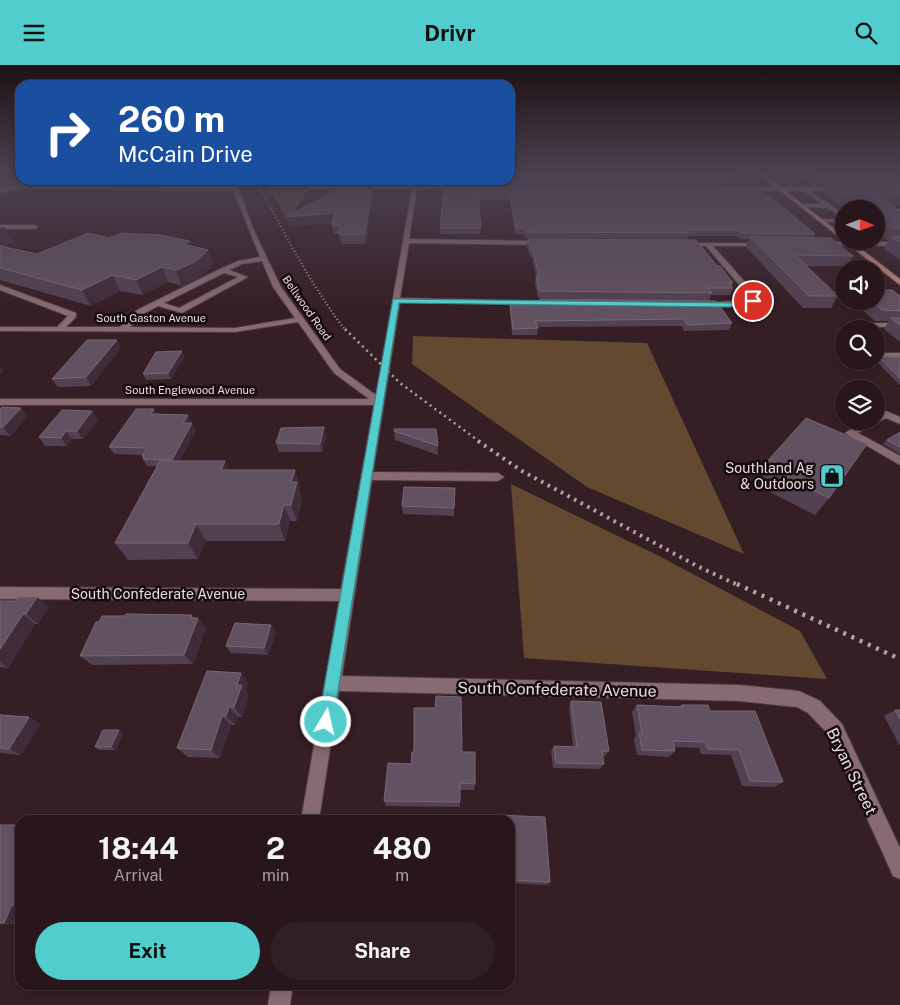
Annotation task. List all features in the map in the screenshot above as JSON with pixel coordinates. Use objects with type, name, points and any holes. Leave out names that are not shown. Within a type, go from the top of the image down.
[{"type":"main road","points":[[819,219],[835,231]]},
{"type":"main road","points":[[858,250],[900,283]]},
{"type":"street","name":"Bellwood Road","points":[[247,219],[277,287],[337,371],[379,402]]},
{"type":"street","points":[[311,815],[409,219]]},
{"type":"street","points":[[822,221],[835,221]]},
{"type":"street","points":[[0,227],[35,227]]},
{"type":"street","points":[[405,241],[552,243]]},
{"type":"street","points":[[819,244],[835,242]]},
{"type":"street","points":[[885,243],[900,244]]},
{"type":"street","points":[[679,244],[773,244]]},
{"type":"street","points":[[690,305],[746,304],[753,301],[751,294],[708,244]]},
{"type":"street","points":[[123,329],[140,311],[240,262],[264,259]]},
{"type":"street","points":[[157,303],[178,311],[244,277],[222,271]]},
{"type":"street","points":[[0,287],[73,315],[58,329]]},
{"type":"street","points":[[395,301],[562,303]]},
{"type":"street","name":"South Gaston Avenue","points":[[0,329],[235,330],[280,324],[300,319]]},
{"type":"street","points":[[885,325],[900,325]]},
{"type":"street","points":[[885,356],[900,356]]},
{"type":"street","name":"South Englewood Avenue","points":[[0,403],[379,402]]},
{"type":"street","points":[[885,414],[900,421]]},
{"type":"street","points":[[856,430],[850,433],[900,461]]},
{"type":"street","points":[[367,476],[498,477]]},
{"type":"street","name":"South Confederate Avenue","points":[[0,593],[347,595]]},
{"type":"street","name":"South Confederate Avenue","points":[[332,683],[739,693],[782,697]]},
{"type":"street","name":"Bryan Street","points":[[782,697],[799,699],[814,707],[836,731],[900,869]]},
{"type":"street","points":[[279,1005],[281,990]]},
{"type":"shaded area","points":[[413,336],[647,343],[744,554],[587,487],[412,364]]},
{"type":"shaded area","points":[[511,484],[661,557],[800,631],[827,679],[524,658]]},
{"type":"building","points":[[334,219],[367,219],[365,234],[339,235],[341,225],[332,225]]},
{"type":"building","points":[[441,219],[480,219],[481,228],[440,228]]},
{"type":"building","points":[[514,219],[797,219],[815,234],[741,233],[738,230],[687,230],[689,233],[526,232],[525,228],[516,228]]},
{"type":"building","points":[[885,219],[900,219],[900,229],[893,229],[885,223]]},
{"type":"building","points":[[88,233],[109,238],[122,233],[160,235],[190,241],[183,244],[208,250],[195,262],[176,270],[162,267],[136,280],[113,275],[82,290],[0,268],[0,246],[37,254]]},
{"type":"building","points":[[900,236],[900,243],[891,237]]},
{"type":"building","points":[[750,237],[831,238],[835,241],[835,250],[846,250],[853,256],[795,255],[835,293],[835,296],[809,296]]},
{"type":"building","points":[[528,239],[696,240],[717,266],[720,266],[733,283],[729,283],[733,288],[708,288],[712,293],[539,291],[536,277],[539,277],[533,250],[531,250]]},
{"type":"building","points":[[885,290],[892,290],[900,296],[900,311],[882,310],[885,310]]},
{"type":"building","points":[[540,299],[716,301],[732,323],[687,325],[684,319],[535,321],[538,328],[513,329],[510,305],[541,305]]},
{"type":"building","points":[[891,318],[900,318],[900,325]]},
{"type":"building","points":[[87,340],[117,340],[86,377],[52,379]]},
{"type":"building","points":[[182,351],[168,373],[143,374],[156,352]]},
{"type":"building","points":[[885,357],[900,357],[900,378],[885,363]]},
{"type":"building","points":[[2,407],[21,408],[3,427],[0,427],[0,409]]},
{"type":"building","points":[[136,409],[154,409],[151,414],[188,415],[183,423],[192,423],[172,460],[143,459],[144,456],[142,456],[147,448],[109,447]]},
{"type":"building","points":[[62,410],[92,411],[77,431],[66,431],[61,438],[39,437]]},
{"type":"building","points":[[806,418],[867,444],[829,498],[763,466]]},
{"type":"building","points":[[324,427],[320,444],[276,443],[281,428]]},
{"type":"building","points":[[394,429],[436,429],[438,446],[394,431]]},
{"type":"building","points":[[900,432],[900,447],[887,440]]},
{"type":"building","points":[[160,461],[225,461],[221,470],[295,470],[291,482],[297,482],[291,505],[284,505],[279,524],[196,524],[188,543],[115,543]]},
{"type":"building","points":[[404,487],[455,488],[454,508],[402,506]]},
{"type":"building","points":[[18,597],[37,597],[26,614],[23,614],[0,649],[0,601],[16,601]]},
{"type":"building","points":[[126,614],[192,615],[191,618],[198,618],[184,655],[80,656],[96,622],[99,622],[102,616],[125,616]]},
{"type":"building","points":[[235,623],[271,625],[264,648],[226,646]]},
{"type":"building","points":[[207,671],[241,673],[237,685],[242,685],[234,707],[229,707],[226,716],[222,716],[211,750],[177,748]]},
{"type":"building","points":[[436,696],[461,697],[462,752],[475,752],[475,784],[460,783],[460,802],[384,801],[388,763],[411,764],[412,752],[414,752],[414,708],[435,708]]},
{"type":"building","points":[[571,701],[601,702],[609,751],[602,751],[604,764],[556,763],[554,746],[577,747]]},
{"type":"building","points":[[637,705],[682,707],[681,705],[708,705],[710,711],[755,711],[783,782],[750,781],[739,750],[708,749],[706,742],[673,741],[675,751],[642,750],[639,733],[642,733]]},
{"type":"building","points":[[895,710],[900,710],[900,719]]},
{"type":"building","points":[[0,715],[29,717],[9,749],[0,748]]},
{"type":"building","points":[[103,730],[119,730],[111,747],[95,747]]},
{"type":"building","points":[[515,816],[545,817],[550,882],[515,880]]},
{"type":"building","points":[[0,825],[15,825],[15,905],[12,905],[4,923],[0,923]]},
{"type":"railway","points":[[277,219],[309,276],[346,331]]},
{"type":"railway","points":[[345,329],[400,383],[480,442]]},
{"type":"railway","points":[[478,441],[522,471],[697,566],[740,586]]},
{"type":"railway","points":[[737,584],[900,659]]},
{"type":"place","name":"Southland Ag & Outdoors","points":[[832,476]]},
{"type":"route","points":[[326,722],[395,301],[729,305],[746,304],[753,301]]}]
